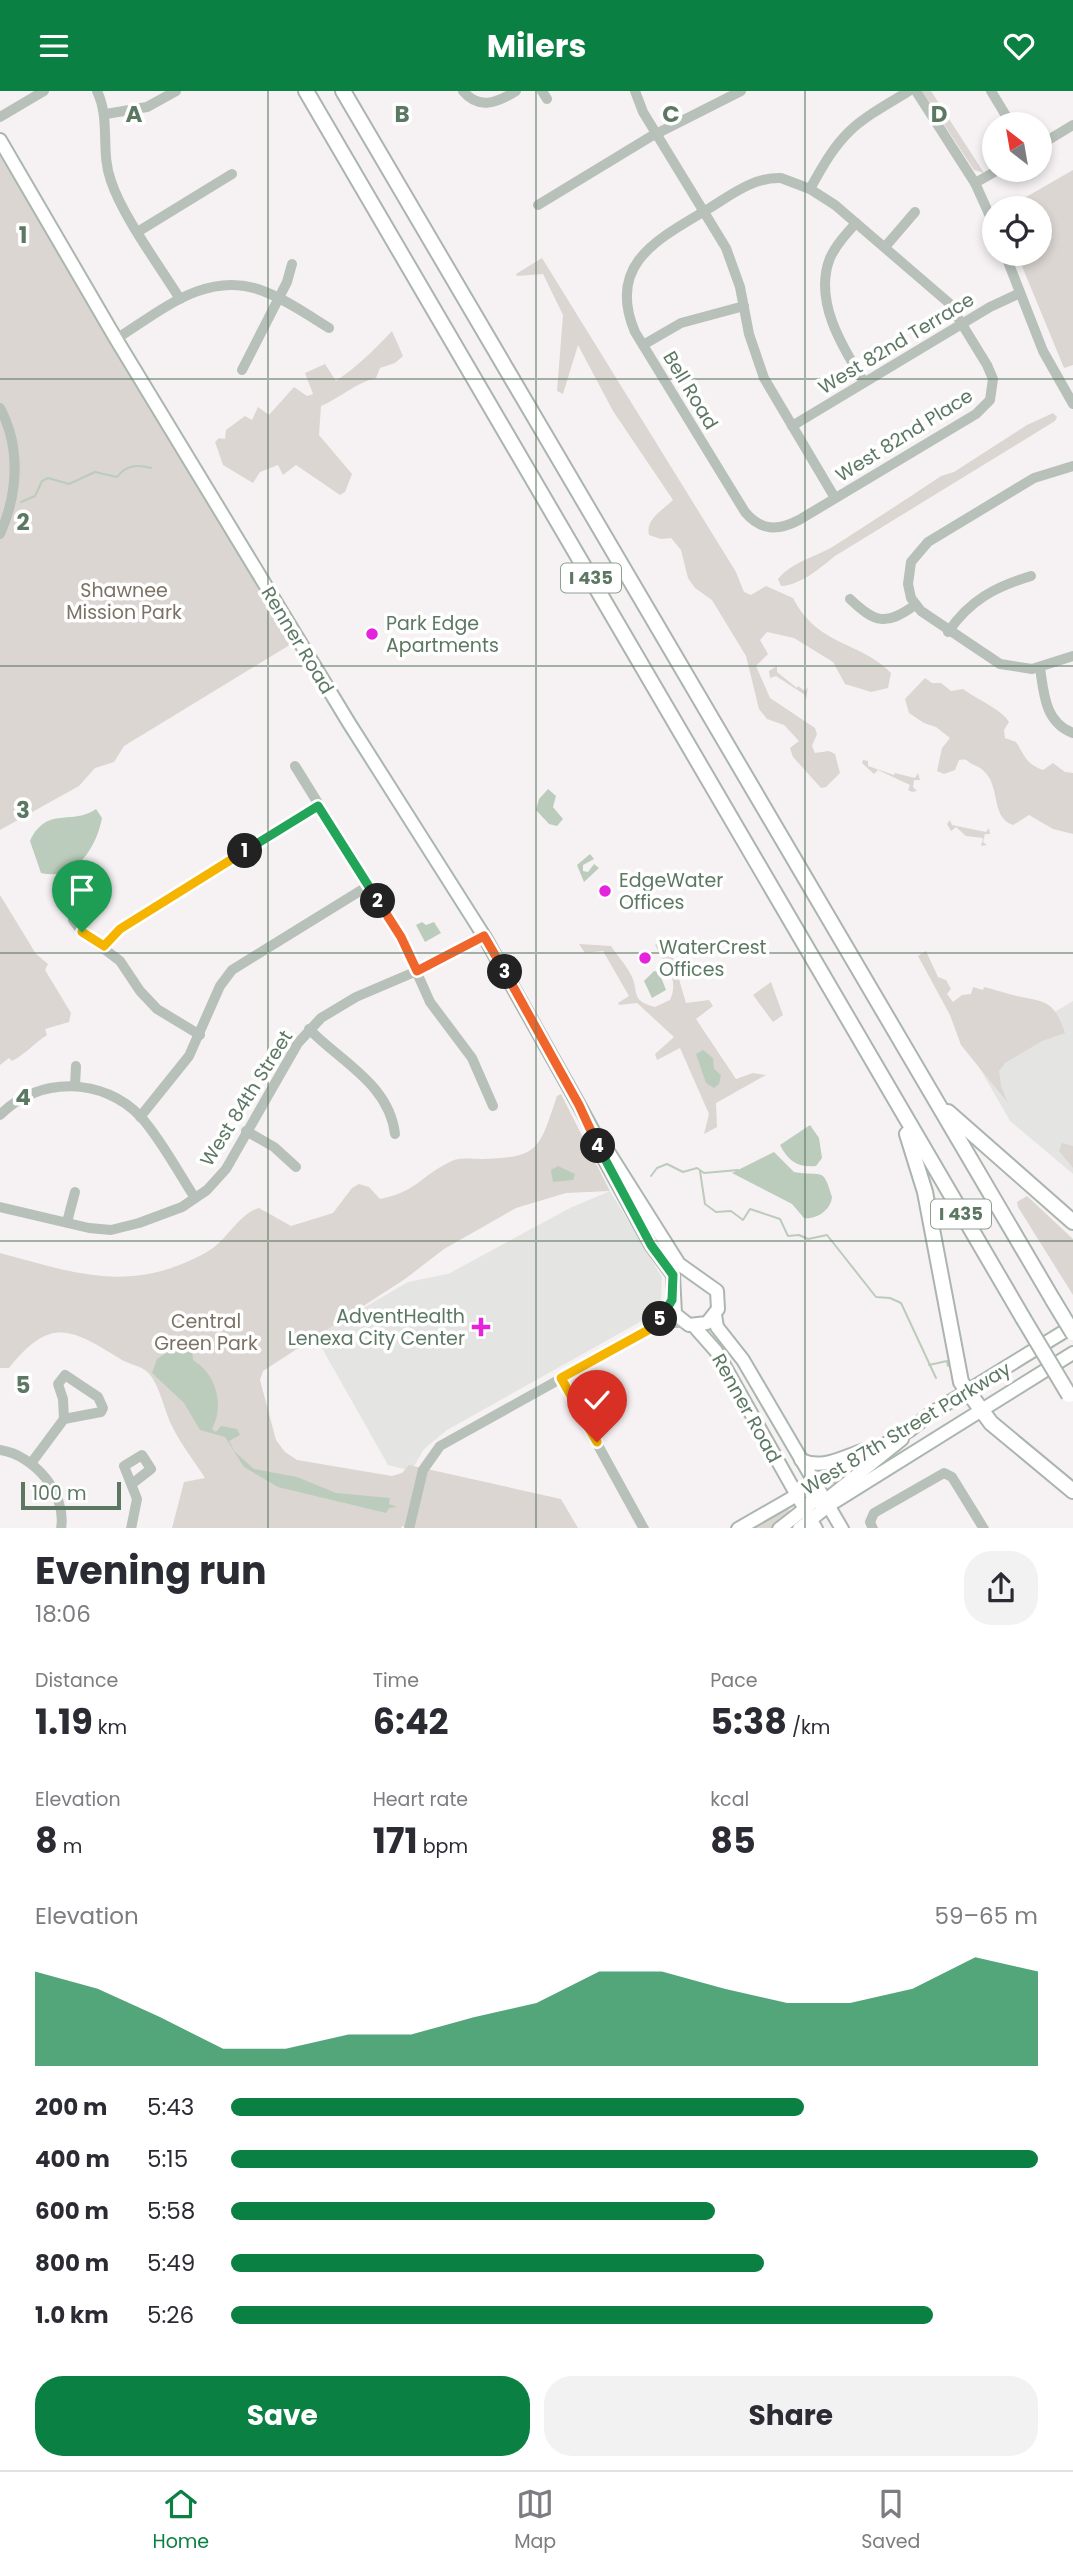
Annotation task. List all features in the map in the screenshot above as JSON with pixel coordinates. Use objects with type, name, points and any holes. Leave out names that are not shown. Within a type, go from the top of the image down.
[{"type":"highway","name":"I 435","points":[[306,91],[1071,1399]]},
{"type":"highway","name":"I 435","points":[[343,91],[1073,1333]]},
{"type":"highway","points":[[937,1103],[1073,1222]]},
{"type":"highway","points":[[900,1110],[925,1192],[961,1382],[991,1423],[1073,1491]]},
{"type":"main road","name":"Renner Road","points":[[0,140],[116,339],[349,723],[484,936],[598,1140],[604,1145],[676,1259],[697,1279],[711,1284],[717,1291],[717,1327],[743,1360],[842,1528]]},
{"type":"main road","name":"Renner Road","points":[[598,1140],[598,1149],[651,1245],[673,1275],[675,1314],[690,1324],[716,1351],[810,1519]]},
{"type":"main road","points":[[673,1297],[685,1282],[697,1279]]},
{"type":"main road","points":[[690,1324],[707,1323],[715,1315]]},
{"type":"main road","name":"West 87th Street Parkway","points":[[738,1528],[910,1430],[966,1390],[1073,1326]]},
{"type":"main road","name":"West 87th Street Parkway","points":[[799,1528],[826,1503],[1073,1353]]},
{"type":"main road","points":[[826,1503],[896,1447],[910,1430]]},
{"type":"main road","points":[[801,1460],[812,1465],[823,1465],[897,1437]]},
{"type":"main road","points":[[779,1528],[810,1519],[815,1484]]},
{"type":"street","points":[[0,117],[44,91]]},
{"type":"street","points":[[97,91],[106,114],[106,161],[111,183],[180,299]]},
{"type":"street","points":[[106,114],[147,107],[176,91]]},
{"type":"street","points":[[463,91],[479,103],[491,103],[516,91]]},
{"type":"street","points":[[635,91],[656,134],[726,248],[744,306],[754,354],[775,399],[835,498]]},
{"type":"street","points":[[909,91],[846,131],[831,151],[810,189],[856,223],[944,298],[962,324]]},
{"type":"street","points":[[916,91],[975,183],[982,198]]},
{"type":"street","points":[[992,91],[1004,112]]},
{"type":"street","points":[[538,205],[656,134],[739,92]]},
{"type":"street","points":[[1052,138],[1073,125]]},
{"type":"street","points":[[139,231],[232,174]]},
{"type":"street","name":"Bell Road","points":[[810,189],[789,180],[766,179],[751,183],[703,212],[654,243],[639,257],[631,274],[626,305],[643,345],[751,520],[767,528],[782,528],[835,498]]},
{"type":"street","points":[[975,183],[982,179]]},
{"type":"street","points":[[885,247],[915,212]]},
{"type":"street","points":[[856,223],[831,256],[826,290],[835,332],[864,382]]},
{"type":"street","points":[[242,370],[279,298],[292,264]]},
{"type":"street","points":[[1010,266],[1047,361],[1073,404]]},
{"type":"street","points":[[116,339],[200,289],[231,284],[261,290],[279,298],[329,328]]},
{"type":"street","name":"West 82nd Terrace","points":[[792,426],[962,324],[1020,293]]},
{"type":"street","points":[[643,345],[681,323],[744,306]]},
{"type":"street","name":"West 82nd Place","points":[[835,498],[987,405],[993,390],[990,371],[962,324]]},
{"type":"street","points":[[0,408],[11,439],[15,482],[9,511],[0,534]]},
{"type":"street","points":[[1073,466],[1034,478],[924,545],[914,556],[909,570],[909,591],[915,605],[948,632],[1000,664],[1025,670],[1040,669],[1073,656]]},
{"type":"street","points":[[948,632],[964,611],[982,596],[1031,576]]},
{"type":"street","points":[[850,599],[870,616],[881,620],[893,618],[915,605]]},
{"type":"street","points":[[1040,669],[1049,713],[1062,727],[1073,733]]},
{"type":"street","points":[[295,766],[401,937],[434,1009],[472,1059],[493,1106]]},
{"type":"street","points":[[104,946],[120,929],[318,806]]},
{"type":"street","points":[[140,1117],[173,1081],[200,1035],[220,986],[232,970],[368,886]]},
{"type":"street","points":[[74,920],[82,932],[104,946],[120,961],[140,991],[157,1009],[200,1035]]},
{"type":"street","name":"West 84th Street","points":[[0,1207],[89,1228],[125,1228],[182,1207],[226,1168],[309,1030],[327,1014],[356,997],[417,971],[484,936]]},
{"type":"street","points":[[309,1030],[377,1090],[390,1114],[395,1134]]},
{"type":"street","points":[[75,1086],[76,1066]]},
{"type":"street","points":[[0,1115],[30,1093],[54,1087],[75,1086],[92,1089],[116,1099],[140,1117],[195,1198]]},
{"type":"street","points":[[246,1131],[274,1147],[296,1167]]},
{"type":"street","points":[[67,1222],[75,1192]]},
{"type":"street","points":[[650,1329],[662,1317],[673,1297]]},
{"type":"street","points":[[409,1527],[423,1470],[432,1454],[453,1437],[650,1329],[666,1323],[690,1324]]},
{"type":"street","points":[[32,1462],[64,1419],[64,1399],[58,1384],[65,1375],[98,1397],[103,1408],[96,1413],[64,1419]]},
{"type":"street","points":[[561,1378],[644,1528]]},
{"type":"street","points":[[0,1450],[32,1462],[59,1503],[61,1528]]},
{"type":"street","points":[[872,1523],[874,1513],[939,1474],[947,1473],[984,1528]]},
{"type":"street","points":[[131,1528],[137,1499],[133,1483]]},
{"type":"shaded area","points":[[548,789],[556,796],[553,807],[563,819],[557,826],[549,824],[536,810],[539,799]]},
{"type":"shaded area","points":[[96,809],[102,818],[99,829],[82,860],[64,872],[41,873],[30,841],[37,830],[52,820],[87,814]]},
{"type":"shaded area","points":[[590,854],[594,859],[583,865],[583,871],[588,872],[594,864],[599,868],[584,882],[577,865]]},
{"type":"shaded area","points":[[422,922],[426,925],[434,922],[441,933],[425,942],[416,925]]},
{"type":"shaded area","points":[[654,971],[659,972],[666,990],[652,998],[644,981]]},
{"type":"shaded area","points":[[1073,1001],[1073,1174],[1010,1121],[975,1060]]},
{"type":"shaded area","points":[[703,1050],[713,1058],[714,1069],[721,1075],[719,1084],[714,1088],[706,1083],[696,1054]]},
{"type":"shaded area","points":[[810,1125],[819,1138],[822,1158],[816,1166],[804,1166],[786,1155],[780,1145]]},
{"type":"shaded area","points":[[774,1152],[794,1172],[824,1177],[832,1197],[829,1206],[822,1213],[804,1218],[792,1204],[732,1173]]},
{"type":"shaded area","points":[[558,1166],[575,1174],[573,1180],[553,1182],[551,1170]]},
{"type":"shaded area","name":"AdventHealth Lenexa City Center","points":[[610,1191],[662,1277],[661,1300],[657,1307],[647,1318],[447,1430],[424,1449],[411,1471],[388,1465],[315,1336],[408,1282],[448,1274],[570,1208]]},
{"type":"shaded area","points":[[181,1343],[192,1347],[193,1360],[213,1382],[218,1410],[212,1429],[216,1432],[221,1426],[237,1429],[240,1435],[229,1441],[235,1452],[254,1469],[297,1477],[336,1493],[390,1498],[389,1504],[397,1507],[389,1508],[386,1513],[278,1487],[244,1467],[225,1437],[200,1430],[184,1403],[152,1373],[157,1359]]},
{"type":"green space","points":[[922,91],[931,91],[982,172],[974,170]]},
{"type":"green space","name":"Shawnee Mission Park","points":[[0,156],[293,643],[124,746],[114,762],[95,768],[79,786],[0,830]]},
{"type":"green space","points":[[1073,170],[1073,365],[1064,368],[1022,266],[1052,266],[1052,196],[1028,196]]},
{"type":"green space","points":[[542,258],[736,572],[744,592],[751,595],[766,586],[793,598],[815,626],[867,655],[891,673],[888,688],[871,692],[845,684],[833,662],[794,638],[767,632],[760,640],[768,654],[756,666],[770,698],[815,728],[817,734],[812,746],[815,753],[829,751],[835,754],[840,773],[826,787],[821,788],[793,757],[790,748],[799,741],[784,725],[767,719],[759,709],[746,656],[712,600],[695,588],[688,578],[681,550],[671,538],[661,539],[649,535],[648,529],[652,520],[673,500],[613,411],[578,345],[563,394],[557,391],[563,315],[543,274],[516,274]]},
{"type":"green space","points":[[392,331],[403,356],[395,363],[380,368],[376,378],[321,406],[319,435],[352,474],[345,492],[340,495],[296,465],[283,475],[278,465],[260,472],[253,483],[223,465],[215,442],[219,438],[225,439],[226,430],[245,416],[252,420],[258,407],[269,415],[294,387],[307,396],[313,394],[305,373],[325,364],[336,381],[352,370]]},
{"type":"green space","points":[[1053,413],[1057,417],[1055,421],[835,556],[810,575],[796,583],[781,586],[778,579],[791,568],[834,546],[941,476],[954,472],[1027,425]]},
{"type":"green space","points":[[777,666],[777,672],[797,688],[798,686],[805,691],[808,687],[806,700],[805,695],[776,676],[770,678],[769,671]]},
{"type":"green space","points":[[925,678],[932,683],[941,683],[951,691],[963,689],[1001,713],[1009,722],[1004,730],[1005,738],[1016,742],[1033,765],[1043,770],[1053,763],[1065,772],[1073,773],[1073,834],[1053,829],[1029,815],[1013,825],[1005,820],[1000,814],[990,778],[966,760],[959,760],[955,770],[944,774],[937,771],[942,748],[950,738],[936,727],[909,713],[905,699]]},
{"type":"green space","points":[[863,760],[868,761],[868,766],[894,775],[895,773],[915,778],[918,773],[920,780],[914,780],[913,787],[917,791],[908,790],[910,785],[878,770],[874,774],[862,763]]},
{"type":"green space","points":[[950,820],[952,825],[986,832],[989,828],[990,834],[985,834],[983,842],[987,845],[981,846],[983,838],[966,836],[956,827],[951,831],[947,824]]},
{"type":"green space","points":[[0,895],[36,954],[48,964],[45,970],[71,1013],[69,1022],[45,1029],[47,1035],[17,1058],[12,1061],[9,1058],[0,1065]]},
{"type":"green space","points":[[667,938],[686,1003],[709,1000],[713,1006],[696,1019],[736,1079],[753,1073],[766,1075],[716,1103],[717,1127],[704,1134],[709,1114],[680,1048],[657,1060],[655,1054],[674,1037],[637,1003],[619,1005],[618,1003],[629,996],[603,951],[585,953],[579,944],[611,946],[631,975],[638,998],[655,1007],[670,1000],[673,992],[670,972],[655,945]]},
{"type":"green space","points":[[926,951],[938,977],[946,980],[951,989],[947,994],[953,1002],[962,995],[971,994],[973,987],[983,990],[984,987],[1045,1003],[1058,1016],[1065,1033],[1042,1041],[1005,1063],[999,1071],[1001,1086],[1008,1103],[961,1045],[950,1015],[918,956]]},
{"type":"green space","points":[[771,982],[783,1015],[773,1022],[753,995]]},
{"type":"green space","name":"Central Green Park","points":[[561,1094],[610,1191],[566,1193],[516,1208],[444,1249],[405,1279],[263,1371],[260,1380],[276,1440],[285,1452],[297,1460],[392,1476],[402,1473],[409,1465],[561,1499],[578,1528],[172,1528],[184,1482],[205,1478],[177,1435],[156,1385],[147,1371],[89,1341],[63,1333],[50,1334],[37,1340],[9,1368],[0,1368],[0,1253],[80,1273],[129,1276],[154,1273],[207,1252],[245,1216],[259,1208],[291,1226],[333,1213],[352,1188],[359,1184],[369,1187],[380,1199],[411,1188],[453,1160],[501,1158],[527,1152],[541,1139],[557,1096]]},
{"type":"green space","points":[[1062,1143],[1073,1146],[1073,1168],[1059,1151]]},
{"type":"green space","points":[[1027,1196],[1073,1239],[1073,1295],[1018,1207],[1017,1202]]},
{"type":"green space","points":[[789,1509],[792,1514],[772,1528],[752,1528]]},
{"type":"waterway","points":[[21,502],[35,496],[42,481],[48,478],[69,484],[95,472],[117,477],[132,467],[151,468]]},
{"type":"waterway","points":[[651,1176],[657,1168],[667,1164],[683,1172],[697,1168],[704,1173],[738,1170]]},
{"type":"waterway","points":[[700,1171],[705,1204],[716,1212],[731,1211],[743,1220],[750,1209],[780,1219],[788,1236],[799,1235],[808,1239],[827,1235],[876,1297],[890,1298],[901,1303],[936,1378]]},
{"type":"waterway","points":[[929,1365],[947,1361],[948,1366]]},
{"type":"place","name":"Park Edge Apartments","points":[[372,634]]},
{"type":"place","name":"EdgeWater Offices","points":[[605,891]]},
{"type":"place","name":"WaterCrest Offices","points":[[645,958]]},
{"type":"place","name":"AdventHealth Lenexa City Center","points":[[481,1327]]},
{"type":"route","points":[[82,932],[104,946],[120,929],[318,806],[401,937],[417,971],[438,963],[484,936],[598,1140],[598,1149],[651,1245],[673,1275],[672,1300],[662,1317],[650,1329],[561,1378],[597,1442]]}]
